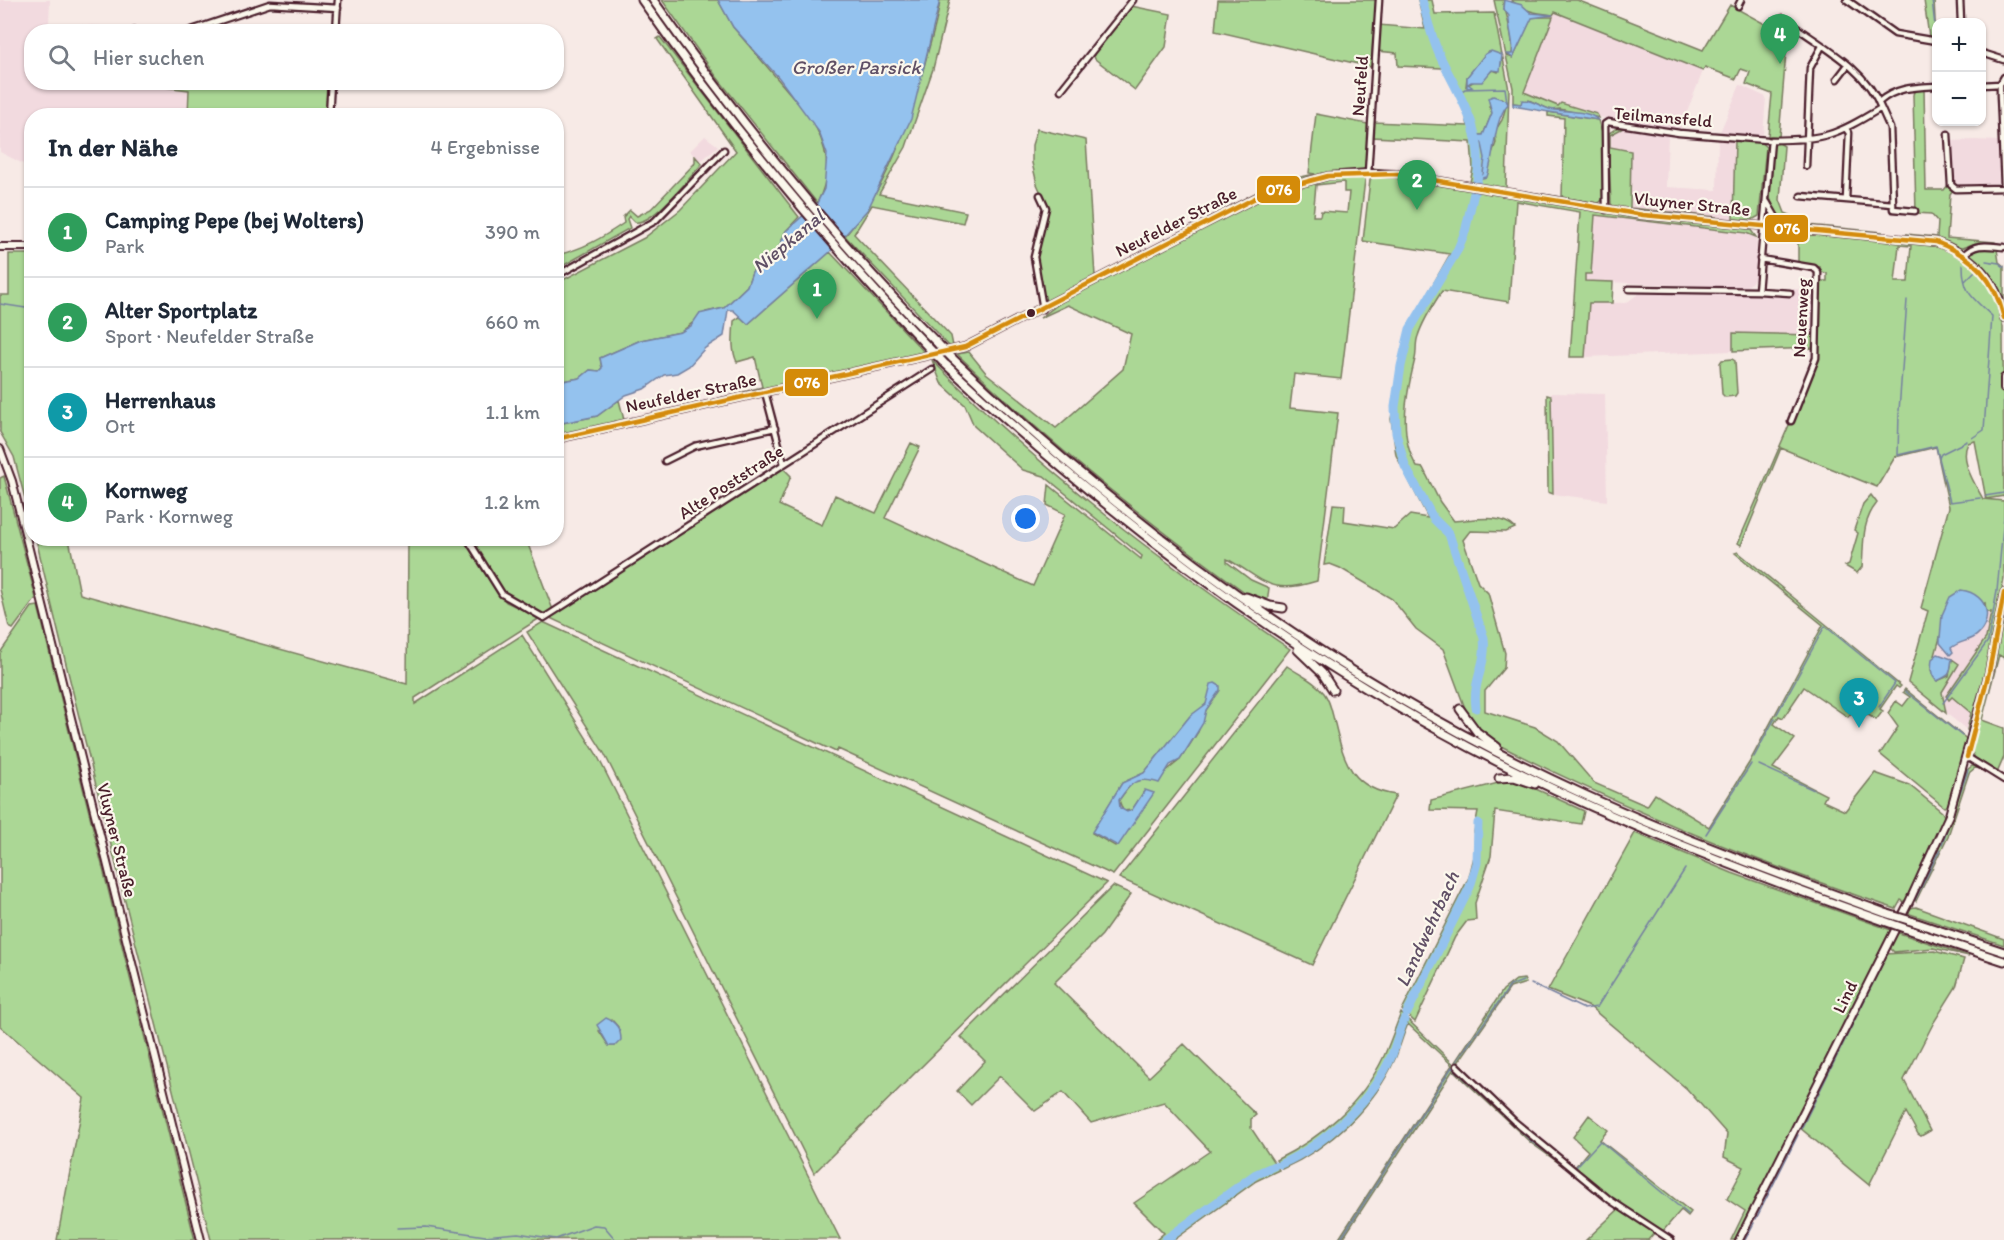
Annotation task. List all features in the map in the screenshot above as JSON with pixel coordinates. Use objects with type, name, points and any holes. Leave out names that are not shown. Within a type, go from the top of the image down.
[{"type":"highway","points":[[642,0],[743,137],[799,207],[929,348],[1031,444],[1123,520],[1207,584],[1285,638],[1414,717],[1569,796],[1693,850],[1884,921],[2004,961]]},
{"type":"highway","points":[[653,0],[731,108],[806,201],[846,247],[939,345],[1084,478],[1220,583],[1352,670],[1432,717],[1585,795],[1701,845],[1888,914],[2004,952]]},
{"type":"highway","points":[[1220,583],[1258,603],[1283,608]]},
{"type":"highway","points":[[1285,638],[1322,673],[1334,690]]},
{"type":"highway","points":[[1460,709],[1477,732],[1511,758]]},
{"type":"highway","points":[[1499,778],[1514,777],[1569,796]]},
{"type":"main road","name":"Neufelder Straße","points":[[564,437],[965,347],[1043,309],[1265,193],[1328,176],[1368,173],[1396,174],[1473,187]]},
{"type":"main road","name":"Vluyner Straße","points":[[1473,187],[1606,210],[1928,241],[1964,255]]},
{"type":"main road","points":[[0,247],[24,247]]},
{"type":"main road","points":[[1964,255],[1988,278],[1998,296],[2004,318]]},
{"type":"main road","points":[[2004,378],[2004,389]]},
{"type":"main road","name":"Vluyner Straße","points":[[0,449],[12,481],[24,529]]},
{"type":"main road","name":"Vluyner Straße","points":[[28,546],[201,1240]]},
{"type":"main road","name":"Lind","points":[[1739,1240],[1919,881],[1949,815],[1989,672],[2004,593]]},
{"type":"street","points":[[337,24],[338,0]]},
{"type":"street","points":[[1061,90],[1133,0]]},
{"type":"street","name":"Neufeld","points":[[1368,173],[1379,0]]},
{"type":"street","points":[[1738,6],[1741,0]]},
{"type":"street","points":[[1847,0],[1895,34],[1932,40]]},
{"type":"street","points":[[1959,0],[1961,18]]},
{"type":"street","points":[[208,24],[269,2],[338,8]]},
{"type":"street","points":[[1783,18],[1822,46],[1868,84],[1890,128],[1893,209],[1915,211]]},
{"type":"street","points":[[1806,166],[1810,68],[1822,46]]},
{"type":"street","points":[[1986,55],[2004,60]]},
{"type":"street","points":[[1837,79],[1847,66]]},
{"type":"street","points":[[1948,134],[1951,185],[1956,189],[2004,186],[2000,84],[2004,77]]},
{"type":"street","points":[[1986,85],[2000,84]]},
{"type":"street","points":[[1758,291],[1771,140],[1819,139],[1846,129],[1880,105],[1887,95],[1901,89],[1932,86]]},
{"type":"street","points":[[329,108],[331,90]]},
{"type":"street","name":"Teilmansfeld","points":[[1606,210],[1605,124],[1608,122],[1679,133],[1767,140]]},
{"type":"street","points":[[1846,129],[1849,134],[1846,200]]},
{"type":"street","points":[[564,272],[656,220],[724,150]]},
{"type":"street","points":[[1040,195],[1046,208],[1034,257],[1043,309]]},
{"type":"street","points":[[1801,196],[1893,204]]},
{"type":"street","points":[[1766,198],[1772,214],[1777,219],[1800,230]]},
{"type":"street","points":[[1964,255],[1971,247],[1979,245],[2004,247]]},
{"type":"street","name":"Neuenweg","points":[[1761,260],[1814,268],[1818,272],[1816,358],[1791,421]]},
{"type":"street","points":[[1629,289],[1790,293]]},
{"type":"street","name":"Alte Poststraße","points":[[472,546],[502,594],[544,618],[932,369]]},
{"type":"street","points":[[765,393],[784,464]]},
{"type":"street","points":[[665,461],[695,446],[775,428]]},
{"type":"street","points":[[1966,760],[2004,780]]},
{"type":"street","points":[[1457,1066],[1515,1122],[1610,1200],[1671,1240]]},
{"type":"shaded area","points":[[0,0],[50,0],[49,23],[67,24],[24,24],[24,90],[190,90],[189,108],[24,108],[24,164],[0,152]]},
{"type":"shaded area","points":[[1555,12],[1703,71],[1680,129],[1599,117],[1561,103],[1558,106],[1523,92]]},
{"type":"shaded area","points":[[1740,85],[1766,97],[1763,136],[1720,132]]},
{"type":"shaded area","points":[[1620,128],[1668,135],[1666,187],[1717,190],[1718,139],[1735,141],[1733,219],[1630,208],[1631,151],[1610,148],[1610,135]]},
{"type":"shaded area","points":[[705,136],[718,146],[700,162],[690,151]]},
{"type":"shaded area","points":[[1951,141],[1999,141],[2000,183],[1959,185],[1953,180]]},
{"type":"shaded area","points":[[1595,215],[1749,234],[1756,237],[1755,278],[1749,285],[1740,288],[1585,281],[1585,274],[1591,273]]},
{"type":"shaded area","points":[[1792,289],[1815,290],[1815,335],[1733,333],[1733,351],[1585,357],[1589,302],[1626,303],[1642,291],[1791,297]]},
{"type":"shaded area","points":[[1551,393],[1605,394],[1607,501],[1553,494]]},
{"type":"shaded area","points":[[1991,611],[1986,638],[1946,696],[1952,697],[1971,713],[1967,730],[1946,713],[1943,700],[1945,686],[1959,664],[1949,657],[1936,655],[1940,643],[1948,651],[1957,642],[1974,637],[1983,624],[1986,612]]},
{"type":"green space","points":[[662,0],[718,0],[733,27],[810,117],[821,138],[827,170],[817,203],[716,76]]},
{"type":"green space","points":[[940,0],[950,0],[933,69],[906,147],[879,194],[966,212],[963,223],[872,205],[854,234],[951,336],[953,346],[950,347],[845,236],[874,197],[895,155],[918,87],[936,24]]},
{"type":"green space","points":[[1218,0],[1376,0],[1371,67],[1215,31]]},
{"type":"green space","points":[[1418,0],[1432,0],[1435,14],[1494,13],[1502,55],[1488,52],[1467,77],[1466,86],[1493,70],[1498,72],[1503,58],[1509,90],[1506,188],[1376,171],[1372,168],[1470,182],[1473,169],[1471,142],[1372,137],[1373,122],[1468,126],[1464,109],[1442,68],[1398,66],[1397,53],[1377,51],[1379,25],[1425,29]],"holes":[[[1501,98],[1507,103],[1502,120],[1495,131],[1496,143],[1488,173],[1478,179],[1483,171],[1486,152],[1477,135],[1483,135],[1492,113],[1489,106]]]},
{"type":"green space","points":[[1494,0],[1504,0],[1512,50],[1512,54],[1507,56],[1513,58],[1532,17],[1553,17],[1524,92],[1558,106],[1561,103],[1597,114],[1599,118],[1560,109],[1551,110],[1529,100],[1521,104],[1513,103],[1513,88]]},
{"type":"green space","points":[[1511,0],[1577,0],[1703,50],[1730,5],[1765,24],[1773,49],[1780,47],[1786,52],[1779,137],[1768,136],[1772,94],[1746,84],[1750,72],[1741,69],[1736,79],[1705,67],[1703,71],[1555,12],[1553,15],[1541,14],[1521,7]]},
{"type":"green space","points":[[1924,0],[1934,0],[1935,18],[1932,18],[1932,37],[1929,37]]},
{"type":"green space","points":[[1131,6],[1171,14],[1166,47],[1135,90],[1095,59],[1093,53]]},
{"type":"green space","points":[[660,37],[799,217],[786,231],[777,252],[752,272],[747,286],[724,308],[706,312],[681,332],[641,340],[600,358],[602,368],[599,371],[590,370],[580,378],[564,381],[564,279],[644,238],[680,210],[736,151],[657,39]]},
{"type":"green space","points":[[1924,89],[1926,190],[1944,190],[1948,185],[1953,190],[1950,194],[1947,238],[1995,242],[1996,244],[1976,243],[1959,249],[1906,234],[1937,237],[1938,222],[1931,214],[1916,213],[1913,95],[1914,91]]},
{"type":"green space","points":[[189,90],[327,90],[326,108],[188,108]]},
{"type":"green space","points":[[1548,112],[1598,120],[1602,133],[1604,198],[1599,203],[1510,189],[1562,197],[1564,118],[1548,116]]},
{"type":"green space","points":[[1316,114],[1368,124],[1366,168],[1363,171],[1317,177],[1261,190],[1287,180],[1315,174],[1309,173]]},
{"type":"green space","points":[[1618,127],[1623,128],[1610,135],[1610,147],[1631,151],[1630,208],[1717,217],[1645,214],[1611,204],[1608,134]]},
{"type":"green space","points":[[1037,129],[1086,140],[1095,276],[1259,191],[1258,194],[1046,305],[1043,303],[1036,264],[1047,206],[1037,184],[1032,163],[1032,145]]},
{"type":"green space","points":[[1735,140],[1760,142],[1766,147],[1759,216],[1752,220],[1733,219]]},
{"type":"green space","points":[[1779,143],[1784,146],[1780,200],[1785,213],[1807,222],[1807,225],[1882,232],[1881,234],[1807,226],[1777,216],[1770,198],[1773,148]]},
{"type":"green space","points":[[695,156],[702,164],[661,209],[643,221],[635,222],[629,216],[627,219],[630,228],[564,265],[564,253],[584,246],[624,223],[623,217],[630,210],[637,216],[651,209],[695,163]]},
{"type":"green space","points":[[1360,175],[1365,180],[1341,379],[1294,374],[1290,408],[1338,413],[1317,581],[1288,587],[1277,586],[1260,579],[1227,559],[1227,562],[1251,580],[1269,588],[1267,604],[1253,598],[1214,570],[1100,482],[1027,420],[957,354],[969,352],[986,373],[1056,428],[1123,369],[1131,334],[1068,305],[1040,318],[1064,300],[1264,196],[1316,180]],"holes":[[[1344,182],[1344,192],[1349,192],[1347,213],[1321,211],[1320,216],[1313,216],[1316,185]]]},
{"type":"green space","points":[[1377,175],[1667,220],[1750,229],[1756,237],[1746,233],[1595,215],[1591,274],[1585,274],[1585,281],[1613,282],[1612,303],[1589,303],[1585,357],[1570,357],[1580,212],[1516,201],[1509,302],[1442,291],[1425,318],[1417,339],[1416,356],[1407,399],[1405,427],[1407,441],[1417,467],[1423,468],[1440,502],[1454,521],[1494,519],[1509,523],[1515,528],[1506,532],[1470,531],[1463,540],[1478,583],[1488,593],[1505,653],[1504,668],[1485,691],[1485,711],[1535,727],[1558,741],[1594,783],[1647,806],[1655,794],[1709,827],[1749,763],[1823,625],[1735,553],[1738,552],[1901,686],[1899,688],[1896,686],[1880,709],[1883,711],[1876,720],[1856,707],[1848,717],[1804,687],[1783,718],[1779,716],[1774,724],[1795,739],[1773,768],[1826,795],[1823,801],[1845,811],[1875,773],[1909,785],[1942,812],[1945,818],[1905,902],[1901,900],[1896,909],[1692,834],[1495,743],[1476,727],[1466,711],[1443,649],[1416,629],[1392,599],[1340,568],[1330,564],[1324,565],[1333,504],[1345,505],[1344,521],[1394,529],[1410,515],[1428,518],[1396,455],[1391,419],[1407,330],[1450,254],[1363,241],[1370,180]]},
{"type":"green space","points":[[1778,232],[1927,244],[1955,252],[1971,262],[1983,275],[1997,299],[2003,327],[2004,496],[1986,499],[1975,441],[1968,443],[1965,457],[1972,479],[1983,499],[2004,501],[2004,578],[1985,679],[1970,733],[1967,730],[1971,713],[1952,697],[1949,700],[1946,696],[1986,638],[1991,612],[1986,612],[1985,603],[1944,623],[1931,670],[1937,681],[1949,676],[1952,659],[1959,664],[1942,692],[1946,713],[1908,682],[1928,611],[1921,608],[1949,507],[1936,447],[1895,457],[1877,487],[1781,448],[1741,545],[1738,543],[1818,358],[1820,281],[1827,281],[1827,273],[1820,272],[1820,267],[1798,264],[1798,238],[1779,236],[1769,239]],"holes":[[[1899,245],[1911,246],[1908,282],[1895,282]]]},
{"type":"green space","points":[[1975,247],[1997,249],[1999,262],[2004,266],[2004,307],[1994,282],[1970,254]]},
{"type":"green space","points":[[830,252],[926,354],[838,374],[830,373],[829,376],[747,395],[743,392],[762,387],[755,357],[737,362],[733,347],[734,321],[740,317],[748,324]]},
{"type":"green space","points":[[9,254],[24,254],[24,495],[14,457],[0,432],[0,295],[9,295]]},
{"type":"green space","points":[[1733,333],[1815,335],[1814,348],[1733,351]]},
{"type":"green space","points":[[932,360],[1016,439],[1104,514],[1149,549],[1290,649],[1113,875],[838,749],[836,752],[550,618],[783,468],[791,476],[779,505],[822,525],[835,495],[876,513],[911,443],[920,447],[885,518],[1033,586],[1065,514],[1047,505],[1049,485],[1141,559],[1142,556],[1044,476],[1023,470],[974,426],[965,405],[941,383]],"holes":[[[1220,690],[1206,710],[1198,732],[1180,760],[1166,771],[1147,779],[1133,781],[1119,800],[1123,811],[1132,810],[1145,790],[1115,846],[1092,833],[1122,783],[1144,773],[1190,716],[1197,713]]]},
{"type":"green space","points":[[1722,360],[1735,361],[1737,393],[1735,396],[1725,397],[1722,394],[1720,363]]},
{"type":"green space","points":[[736,394],[734,398],[564,435],[564,423],[597,416],[619,400],[624,420]]},
{"type":"green space","points":[[1547,395],[1551,396],[1553,494],[1548,492]]},
{"type":"green space","points":[[4,476],[36,598],[13,629],[9,627],[0,589],[0,478]]},
{"type":"green space","points":[[1871,495],[1877,503],[1868,518],[1863,542],[1862,567],[1857,573],[1845,566],[1849,564],[1858,533],[1854,530],[1863,504]]},
{"type":"green space","points":[[38,546],[70,546],[80,594],[407,684],[408,546],[468,546],[506,602],[540,618],[415,698],[415,704],[522,635],[597,755],[840,1239],[211,1240]],"holes":[[[612,1020],[618,1027],[615,1046],[609,1046],[599,1031]]]},
{"type":"green space","points":[[473,546],[529,546],[553,610],[543,616],[512,601],[501,591]]},
{"type":"green space","points":[[38,606],[195,1240],[57,1240],[84,1098],[0,1026],[0,653],[32,607]]},
{"type":"green space","points":[[2004,612],[2004,658],[1999,655],[1982,720],[2004,728],[2004,757],[1997,773],[1975,758],[1971,750]]},
{"type":"green space","points":[[543,622],[1107,883],[814,1173],[604,753],[527,632]]},
{"type":"green space","points":[[1287,666],[1316,685],[1326,697],[1342,750],[1352,772],[1369,787],[1396,795],[1312,965],[1119,878]]},
{"type":"green space","points":[[1905,689],[1969,741],[1949,806],[1944,807],[1880,754],[1898,727],[1888,713],[1896,701],[1903,706],[1910,697],[1903,692]]},
{"type":"green space","points":[[1972,766],[1982,769],[1975,768],[1969,773],[1948,836],[1916,901],[1914,897],[1940,844],[1967,770]]},
{"type":"green space","points":[[1514,779],[1584,811],[1581,824],[1495,811],[1491,856],[1475,903],[1476,920],[1467,921],[1455,937],[1415,1022],[1402,1010],[1469,877],[1478,840],[1474,832],[1478,811],[1430,810],[1431,800]]},
{"type":"green space","points":[[1635,833],[1732,873],[1891,930],[1736,1240],[1731,1240],[1745,1211],[1727,1199],[1744,1167],[1724,1157],[1727,1134],[1687,1089],[1590,1007],[1548,990]]},
{"type":"green space","points":[[1113,886],[1131,894],[1102,935],[1054,983],[1149,1077],[1184,1044],[1256,1115],[1251,1119],[1251,1128],[1279,1170],[1256,1181],[1174,1240],[1156,1240],[1164,1233],[1134,1203],[1210,1151],[1164,1102],[1091,1123],[1063,1092],[1035,1111],[1000,1076],[971,1105],[957,1091],[985,1061],[961,1037]]},
{"type":"green space","points":[[1916,907],[2004,939],[2004,945],[1907,913],[1909,908]]},
{"type":"green space","points":[[1896,932],[1969,956],[1933,948],[1894,952],[1889,947]]},
{"type":"green space","points":[[1934,951],[1964,959],[1956,987],[1934,1022],[1904,1080],[1930,1131],[1921,1136],[1918,1134],[1906,1112],[1869,1185],[1799,1127],[1885,954]]},
{"type":"green space","points":[[1524,979],[1526,983],[1510,988],[1457,1064],[1455,1062],[1503,990],[1516,980]]},
{"type":"green space","points":[[1401,1013],[1533,1141],[1574,1171],[1573,1173],[1531,1143],[1453,1070],[1342,1240],[1338,1240],[1452,1065],[1408,1024],[1386,1077],[1348,1124],[1317,1150],[1282,1169],[1276,1160],[1324,1130],[1352,1104],[1375,1073]]},
{"type":"green space","points":[[1589,1115],[1608,1130],[1600,1140],[1691,1212],[1688,1216],[1681,1210],[1663,1231],[1607,1195],[1575,1167],[1588,1151],[1573,1137]]},
{"type":"green space","points":[[1620,1208],[1656,1231],[1648,1240],[1586,1240]]},
{"type":"water","name":"Großer Parsick","points":[[718,0],[940,0],[911,119],[868,209],[830,252],[748,324],[733,310],[728,310],[724,336],[705,348],[689,366],[677,373],[664,375],[644,389],[626,395],[597,416],[564,423],[564,381],[580,378],[590,370],[599,371],[602,368],[600,358],[641,340],[681,332],[691,326],[699,314],[724,308],[747,286],[752,272],[777,252],[786,231],[817,203],[824,189],[827,154],[819,132],[779,78],[733,27]]},
{"type":"water","points":[[1504,0],[1522,5],[1531,13],[1553,15],[1532,18],[1513,58],[1507,54],[1512,54],[1513,46],[1509,16],[1503,8]]},
{"type":"water","points":[[1491,51],[1502,55],[1500,71],[1492,70],[1482,82],[1471,82],[1468,84],[1472,87],[1467,88],[1467,77],[1485,54]]},
{"type":"water","points":[[1493,96],[1506,100],[1508,104],[1497,129],[1487,177],[1478,179],[1483,174],[1485,158],[1482,144],[1476,135],[1483,135],[1492,113],[1488,98]]},
{"type":"water","points":[[1522,100],[1549,109],[1589,114],[1598,120],[1513,106],[1513,103],[1521,104]]},
{"type":"water","points":[[1961,590],[1978,597],[1984,604],[1986,618],[1980,632],[1973,638],[1951,648],[1953,652],[1950,655],[1940,643],[1942,615],[1950,597]]},
{"type":"water","points":[[1938,654],[1952,659],[1949,673],[1937,681],[1932,674],[1931,665],[1932,659]]},
{"type":"water","points":[[1215,683],[1220,686],[1220,690],[1206,710],[1203,723],[1180,760],[1170,765],[1159,783],[1145,780],[1135,782],[1119,800],[1120,808],[1127,812],[1132,810],[1145,790],[1154,793],[1118,846],[1092,832],[1122,783],[1144,773],[1190,716],[1206,704],[1211,684]]},
{"type":"water","points":[[606,1018],[615,1024],[620,1033],[621,1040],[615,1046],[609,1046],[597,1025]]},
{"type":"waterway","name":"Landwehrbach","points":[[1422,0],[1436,47],[1469,114],[1474,130],[1477,146],[1477,181]]},
{"type":"waterway","points":[[1932,0],[1934,18]]},
{"type":"waterway","points":[[1460,92],[1465,89],[1505,88],[1507,102]]},
{"type":"waterway","name":"Landwehrbach","points":[[1474,193],[1465,232],[1457,251],[1410,329],[1401,366],[1395,407],[1396,433],[1405,466],[1433,518],[1449,534],[1484,638],[1483,657],[1476,689],[1476,708]]},
{"type":"waterway","points":[[1986,261],[1999,263],[2004,267]]},
{"type":"waterway","points":[[1963,265],[1963,275],[1970,295],[1992,316],[1984,430],[1972,438]]},
{"type":"waterway","points":[[1965,281],[1975,271]]},
{"type":"waterway","points":[[1899,411],[1907,300]]},
{"type":"waterway","name":"Niepkanal","points":[[0,304],[24,308]]},
{"type":"waterway","points":[[2004,403],[2004,408]]},
{"type":"waterway","points":[[1899,413],[1898,455],[1936,446],[1939,458]]},
{"type":"waterway","points":[[1967,441],[1941,454],[1939,458],[1950,502],[1980,498]]},
{"type":"waterway","points":[[1985,496],[2004,493]]},
{"type":"waterway","points":[[1943,703],[1988,641],[1997,591],[2004,516]]},
{"type":"waterway","points":[[1777,714],[1825,626],[1895,683],[1879,707]]},
{"type":"waterway","points":[[1905,691],[1962,736]]},
{"type":"waterway","points":[[1754,757],[1775,718]]},
{"type":"waterway","points":[[1706,834],[1751,764]]},
{"type":"waterway","points":[[1759,765],[1814,790]]},
{"type":"waterway","points":[[1942,844],[1968,770]]},
{"type":"waterway","name":"Landwehrbach","points":[[1407,1013],[1470,887],[1477,863],[1478,823]]},
{"type":"waterway","points":[[1915,900],[1940,849]]},
{"type":"waterway","points":[[1531,984],[1584,1009],[1597,1007],[1685,869]]},
{"type":"waterway","points":[[1801,1129],[1887,955]]},
{"type":"waterway","points":[[1456,1062],[1510,986],[1523,981]]},
{"type":"waterway","name":"Landwehrbach","points":[[1281,1164],[1330,1133],[1360,1104],[1384,1072],[1404,1020]]},
{"type":"waterway","points":[[1340,1240],[1452,1067],[1532,1142],[1568,1168]]},
{"type":"waterway","points":[[1756,1219],[1798,1135]]},
{"type":"waterway","points":[[1576,1167],[1600,1141],[1688,1214]]},
{"type":"waterway","name":"Landwehrbach","points":[[1165,1240],[1256,1174],[1274,1166]]},
{"type":"waterway","points":[[1745,1240],[1754,1223]]},
{"type":"waterway","points":[[397,1228],[426,1227],[485,1236],[518,1233],[556,1239],[594,1225],[604,1226],[616,1240]]},
{"type":"transit line","name":"076","points":[[564,437],[965,347],[1265,193],[1328,176],[1397,174],[1643,215],[1936,242],[1961,254],[1981,271],[1995,292],[2004,318]]},
{"type":"transit line","name":"076","points":[[1967,757],[1989,672],[2004,593]]},
{"type":"place","name":"Kornweg","points":[[1780,64]]},
{"type":"place","name":"Alter Sportplatz","points":[[1417,210]]},
{"type":"place","name":"Camping Pepe (bej Wolters)","points":[[817,319]]},
{"type":"place","name":"Herrenhaus","points":[[1859,728]]}]
